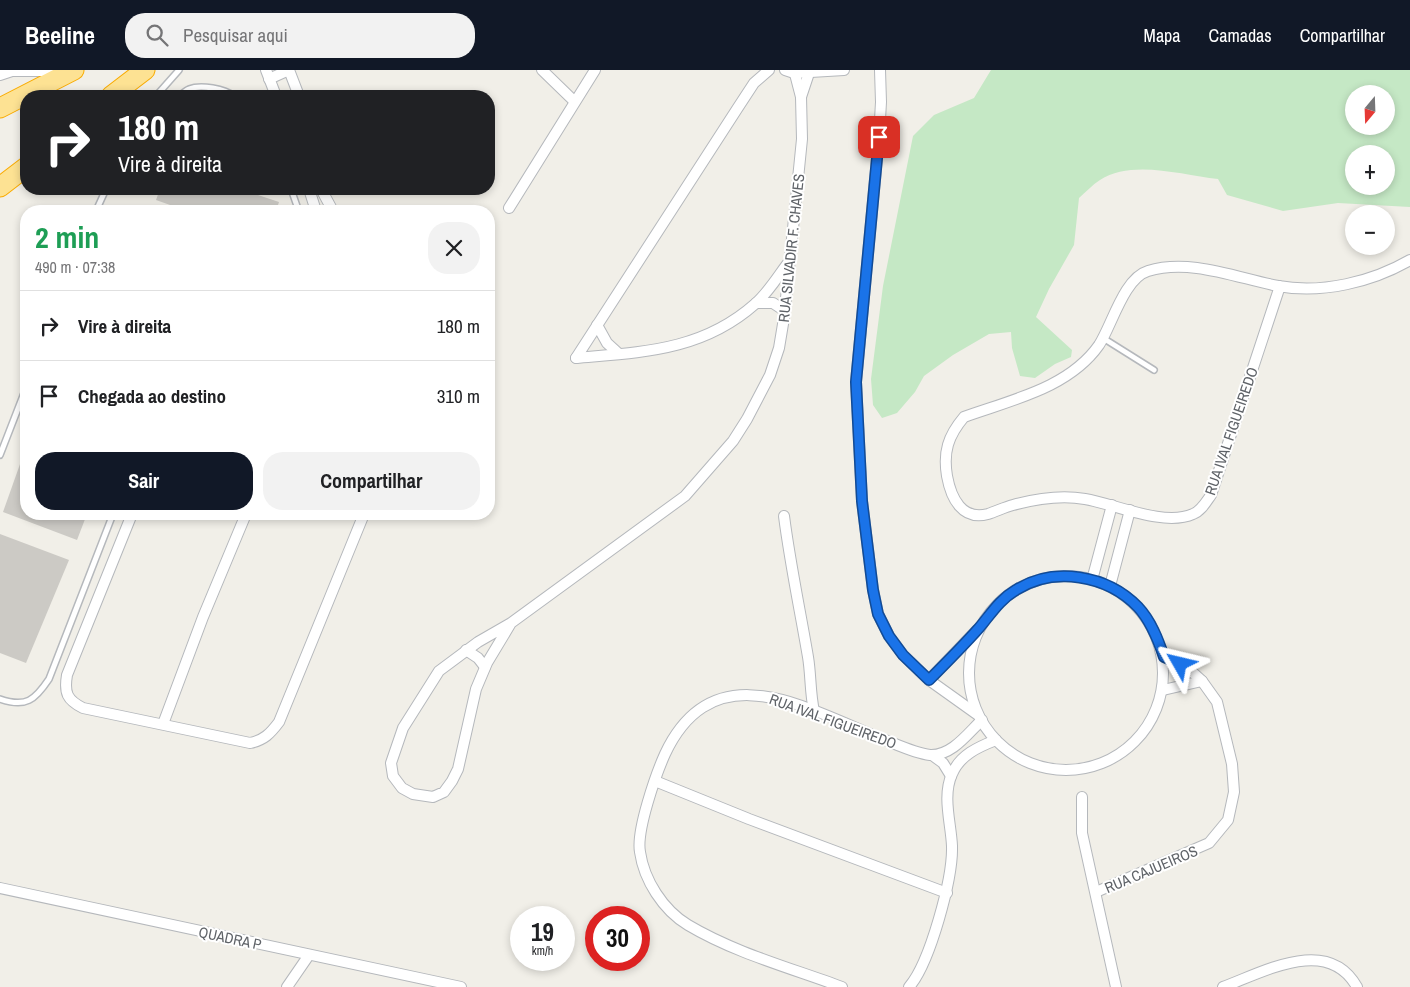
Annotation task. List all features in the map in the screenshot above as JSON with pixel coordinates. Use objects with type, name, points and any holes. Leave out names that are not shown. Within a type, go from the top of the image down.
[{"type":"highway","points":[[35,90],[73,70]]},
{"type":"highway","points":[[120,90],[145,70]]},
{"type":"highway","points":[[0,108],[20,98]]},
{"type":"highway","points":[[0,188],[20,172]]},
{"type":"street","points":[[0,75],[12,71],[73,70]]},
{"type":"street","points":[[274,90],[267,74],[289,70],[297,90]]},
{"type":"street","points":[[542,70],[574,101]]},
{"type":"street","points":[[509,208],[595,70]]},
{"type":"street","points":[[769,70],[754,84],[737,109],[576,358],[619,354],[697,340],[725,327],[756,303],[788,263]]},
{"type":"street","name":"RUA SILVADIR F. CHAVES","points":[[511,623],[685,496],[733,441],[760,395],[779,348],[785,311],[788,263],[802,139],[801,97],[791,71],[844,70]]},
{"type":"street","points":[[880,70],[881,111],[856,382],[862,501],[873,590],[878,614],[889,636],[903,655],[929,680],[980,718]]},
{"type":"street","name":"RUA SILVADIR F. CHAVES","points":[[801,97],[810,71]]},
{"type":"street","name":"RUA IVAL FIGUEIREDO","points":[[1280,286],[1211,495],[1193,514],[1180,517],[1162,517],[1084,498],[1058,498],[1013,505],[986,514],[975,514],[958,506],[950,494],[946,468],[948,440],[954,429],[964,418],[1069,375],[1086,360],[1103,338],[1125,293],[1136,278],[1146,271],[1173,265],[1280,286],[1337,286],[1377,275],[1410,260]]},
{"type":"street","points":[[756,303],[773,303],[785,311]]},
{"type":"street","points":[[598,325],[607,343],[619,354]]},
{"type":"street","points":[[1092,580],[1112,505]]},
{"type":"street","points":[[1110,586],[1130,510]]},
{"type":"street","points":[[784,516],[793,582],[808,662],[809,685],[814,711]]},
{"type":"street","points":[[130,520],[66,675],[64,688],[67,697],[83,708],[250,743],[260,741],[270,735],[279,722],[362,520]]},
{"type":"street","points":[[163,724],[203,617],[243,520]]},
{"type":"street","points":[[929,680],[980,627],[995,606],[1016,590],[1040,579],[1066,576],[1092,580],[1110,586],[1137,607],[1155,632],[1164,657],[1162,690],[1153,719],[1134,743],[1109,761],[1080,770],[1049,769],[1020,758],[996,740],[980,718],[969,686],[970,656],[980,627]]},
{"type":"street","points":[[511,623],[485,667],[469,715],[458,769],[452,781],[444,792],[433,797],[413,794],[402,788],[394,776],[391,763],[403,728],[439,671],[466,650],[511,623]]},
{"type":"street","points":[[466,650],[478,658],[485,667]]},
{"type":"street","points":[[1164,657],[1180,664],[1202,681]]},
{"type":"street","points":[[1162,690],[1202,681]]},
{"type":"street","name":"RUA CAJUEIROS","points":[[1096,892],[1209,843],[1228,820],[1234,792],[1232,764],[1219,708],[1202,681]]},
{"type":"street","points":[[796,706],[809,685]]},
{"type":"street","name":"RUA IVAL FIGUEIREDO","points":[[842,987],[709,938],[670,911],[644,872],[639,849],[644,817],[655,781],[672,738],[685,722],[715,699],[739,695],[760,694],[814,711],[903,747],[932,755]]},
{"type":"street","points":[[932,755],[950,749],[980,718]]},
{"type":"street","points":[[909,987],[922,965],[947,893],[952,856],[947,794],[951,776],[961,759],[970,752],[996,740]]},
{"type":"street","points":[[932,755],[943,763],[951,776]]},
{"type":"street","points":[[655,781],[749,819],[947,893]]},
{"type":"street","points":[[1082,797],[1082,832],[1116,987]]},
{"type":"street","name":"QUADRA P","points":[[0,888],[461,987]]},
{"type":"street","points":[[287,987],[309,955]]},
{"type":"street","points":[[1223,987],[1284,964],[1306,959],[1328,961],[1341,970],[1357,987]]},
{"type":"lane","points":[[161,90],[179,70]]},
{"type":"lane","points":[[187,90],[190,88],[208,88],[217,90]]},
{"type":"lane","points":[[0,188],[20,180]]},
{"type":"lane","points":[[1103,338],[1154,370]]},
{"type":"lane","points":[[0,454],[20,403]]},
{"type":"lane","points":[[0,699],[10,702],[27,702],[38,696],[49,679],[111,520]]},
{"type":"green space","points":[[991,70],[1410,70],[1410,207],[1338,203],[1283,211],[1227,195],[1218,179],[1142,169],[1127,170],[1113,174],[1097,182],[1079,198],[1074,245],[1049,289],[1036,317],[1072,350],[1071,357],[1055,364],[1035,378],[1020,376],[1012,348],[1011,332],[989,334],[953,355],[924,376],[915,392],[897,413],[882,418],[873,405],[871,379],[883,286],[913,136],[934,115],[974,98]]},
{"type":"building","points":[[158,195],[258,195],[279,202],[278,205],[170,205],[156,200]]},
{"type":"building","points":[[20,464],[20,518],[3,512]]},
{"type":"building","points":[[24,520],[85,520],[77,540]]},
{"type":"building","points":[[0,534],[69,560],[26,663],[0,653]]},
{"type":"route","points":[[879,137],[857,354],[856,382],[862,501],[869,561],[878,614],[889,636],[903,655],[929,680],[980,627],[995,606],[1016,590],[1040,579],[1066,576],[1092,580],[1110,586],[1137,607],[1155,632],[1164,657],[1180,664]]}]
